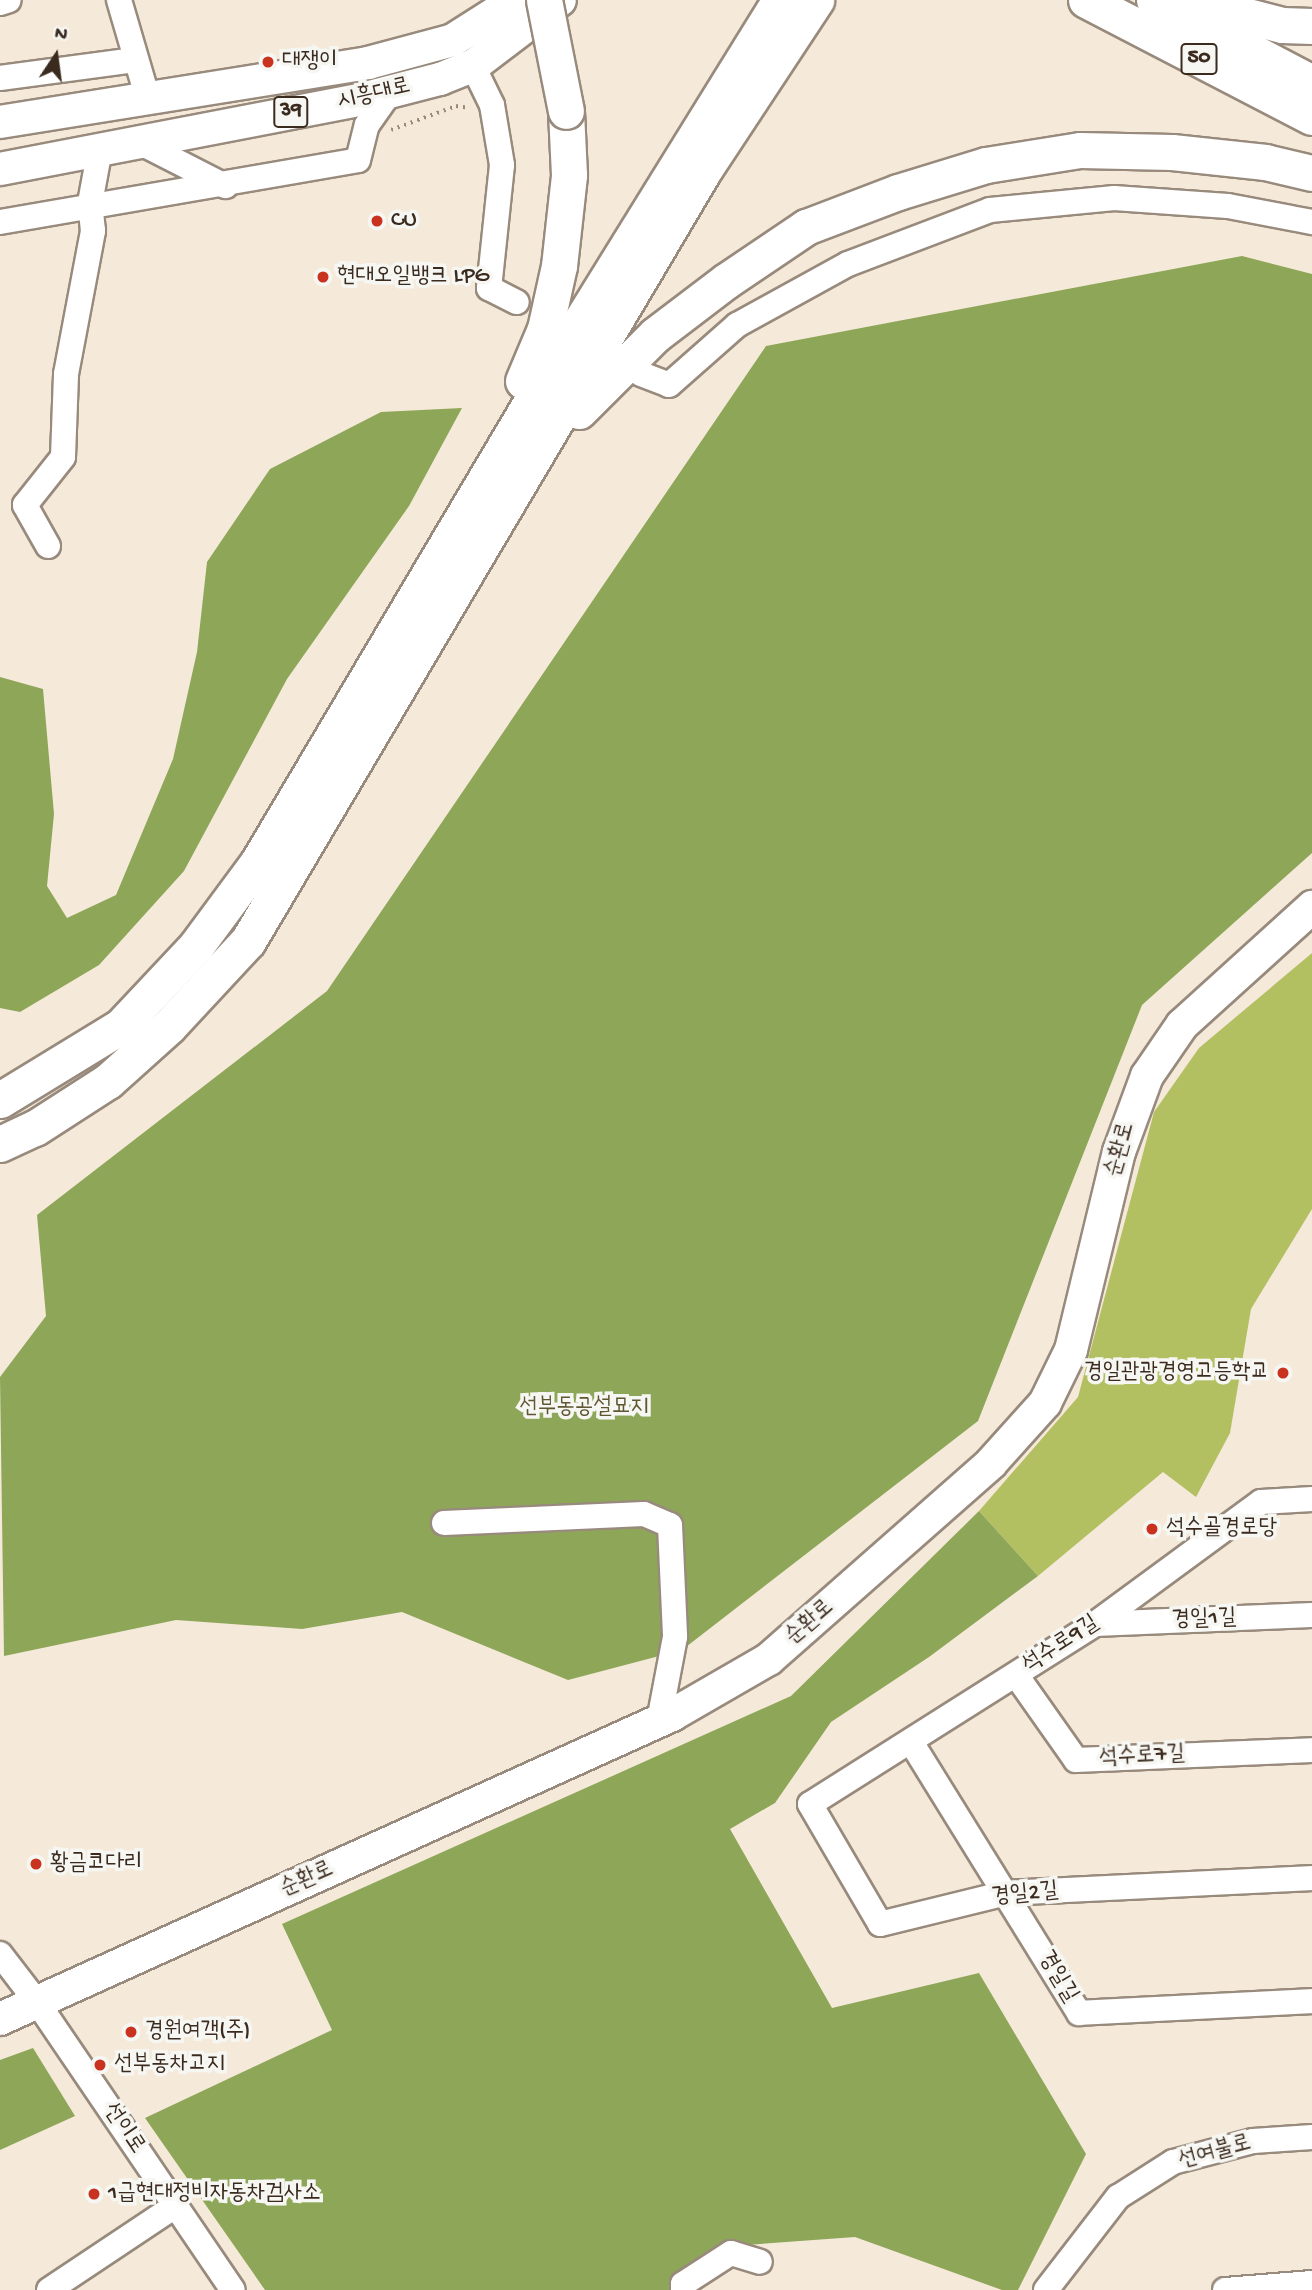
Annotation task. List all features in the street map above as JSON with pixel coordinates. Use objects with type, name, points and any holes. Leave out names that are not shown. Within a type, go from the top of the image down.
[{"type":"highway","points":[[475,495],[545,329],[559,266],[569,175],[566,111],[544,0]]},
{"type":"highway","points":[[0,1100],[121,1026],[196,946],[258,862],[475,495],[780,0]]},
{"type":"highway","points":[[0,1144],[35,1128],[108,1081],[169,1026],[248,941],[704,170],[816,0]]},
{"type":"highway","name":"50","points":[[1086,0],[1312,117]]},
{"type":"highway","name":"50","points":[[1154,0],[1312,83]]},
{"type":"highway","points":[[1187,0],[1233,15],[1312,26]]},
{"type":"highway","points":[[478,554],[590,396],[654,335],[806,227],[986,165],[1080,150],[1172,152],[1265,162],[1312,173]]},
{"type":"main road","name":"시흥대로","points":[[0,122],[368,63],[453,40],[516,0]]},
{"type":"main road","name":"시흥대로","points":[[0,169],[391,91],[473,66],[560,0]]},
{"type":"main road","name":"순환로","points":[[0,2019],[659,1721],[769,1659],[1018,1438],[1045,1403],[1071,1350],[1119,1152],[1147,1076],[1182,1025],[1312,907]]},
{"type":"street","points":[[0,3],[9,0]]},
{"type":"street","points":[[119,0],[148,99]]},
{"type":"street","points":[[0,78],[135,60]]},
{"type":"street","points":[[473,66],[493,111],[502,165],[489,288],[517,302]]},
{"type":"street","points":[[0,222],[90,203],[225,186],[358,160],[367,125],[391,91]]},
{"type":"street","points":[[139,142],[225,186]]},
{"type":"street","points":[[48,546],[25,505],[63,457],[66,374],[93,231],[90,203],[100,149]]},
{"type":"street","points":[[640,374],[669,386],[737,326],[848,264],[990,210],[1114,198],[1228,206],[1312,222]]},
{"type":"street","name":"석수로9길","points":[[810,1804],[1095,1624],[1261,1502],[1312,1499]]},
{"type":"street","points":[[444,1523],[644,1514],[670,1525],[675,1637],[659,1721]]},
{"type":"street","name":"경일1길","points":[[1095,1624],[1312,1615]]},
{"type":"street","name":"석수로7길","points":[[1016,1675],[1076,1760],[1312,1750]]},
{"type":"street","name":"경일길","points":[[911,1742],[1079,2013],[1312,2001]]},
{"type":"street","name":"경일2길","points":[[810,1804],[880,1924],[1006,1893],[1312,1878]]},
{"type":"street","name":"선이로","points":[[0,1954],[37,2002],[233,2290]]},
{"type":"street","name":"선여불로","points":[[1046,2290],[1118,2197],[1173,2162],[1253,2141],[1312,2137]]},
{"type":"street","points":[[49,2290],[176,2206]]},
{"type":"street","points":[[683,2290],[683,2284],[731,2253],[760,2262]]},
{"type":"street","points":[[1225,2290],[1312,2283]]},
{"type":"path","points":[[363,140],[456,106],[493,111]]},
{"type":"green space","name":"선부동공설묘지","points":[[1242,256],[1312,274],[1312,853],[1142,1005],[978,1421],[682,1650],[568,1680],[402,1612],[302,1629],[176,1620],[4,1656],[0,1377],[46,1316],[37,1215],[327,991],[766,346]]},
{"type":"green space","points":[[462,408],[409,506],[287,679],[184,871],[99,965],[20,1012],[0,1008],[0,677],[43,689],[54,814],[47,886],[67,918],[116,895],[173,759],[197,652],[207,562],[270,469],[381,412]]},
{"type":"green space","points":[[1312,953],[1312,1209],[1251,1309],[1230,1433],[1196,1497],[1163,1472],[1038,1576],[979,1511],[1078,1397],[1154,1112],[1199,1048]]},
{"type":"green space","points":[[979,1511],[1038,1576],[929,1657],[831,1722],[775,1803],[730,1829],[832,2008],[979,1973],[1086,2154],[1018,2290],[1002,2290],[855,2237],[732,2246],[670,2290],[265,2290],[145,2118],[332,2030],[282,1924],[791,1696]]},
{"type":"green space","points":[[33,2048],[75,2116],[0,2150],[0,2060]]},
{"type":"place","name":"대쟁이","points":[[268,62]]},
{"type":"place","name":"CU","points":[[377,221]]},
{"type":"place","name":"현대오일뱅크 LPG","points":[[323,277]]},
{"type":"place","name":"경일관광경영고등학교","points":[[1283,1373]]},
{"type":"place","name":"석수골경로당","points":[[1152,1529]]},
{"type":"place","name":"황금코다리","points":[[36,1864]]},
{"type":"place","name":"경원여객(주)","points":[[131,2032]]},
{"type":"place","name":"선부동차고지","points":[[100,2065]]},
{"type":"place","name":"1급현대정비자동차검사소","points":[[94,2194]]}]
